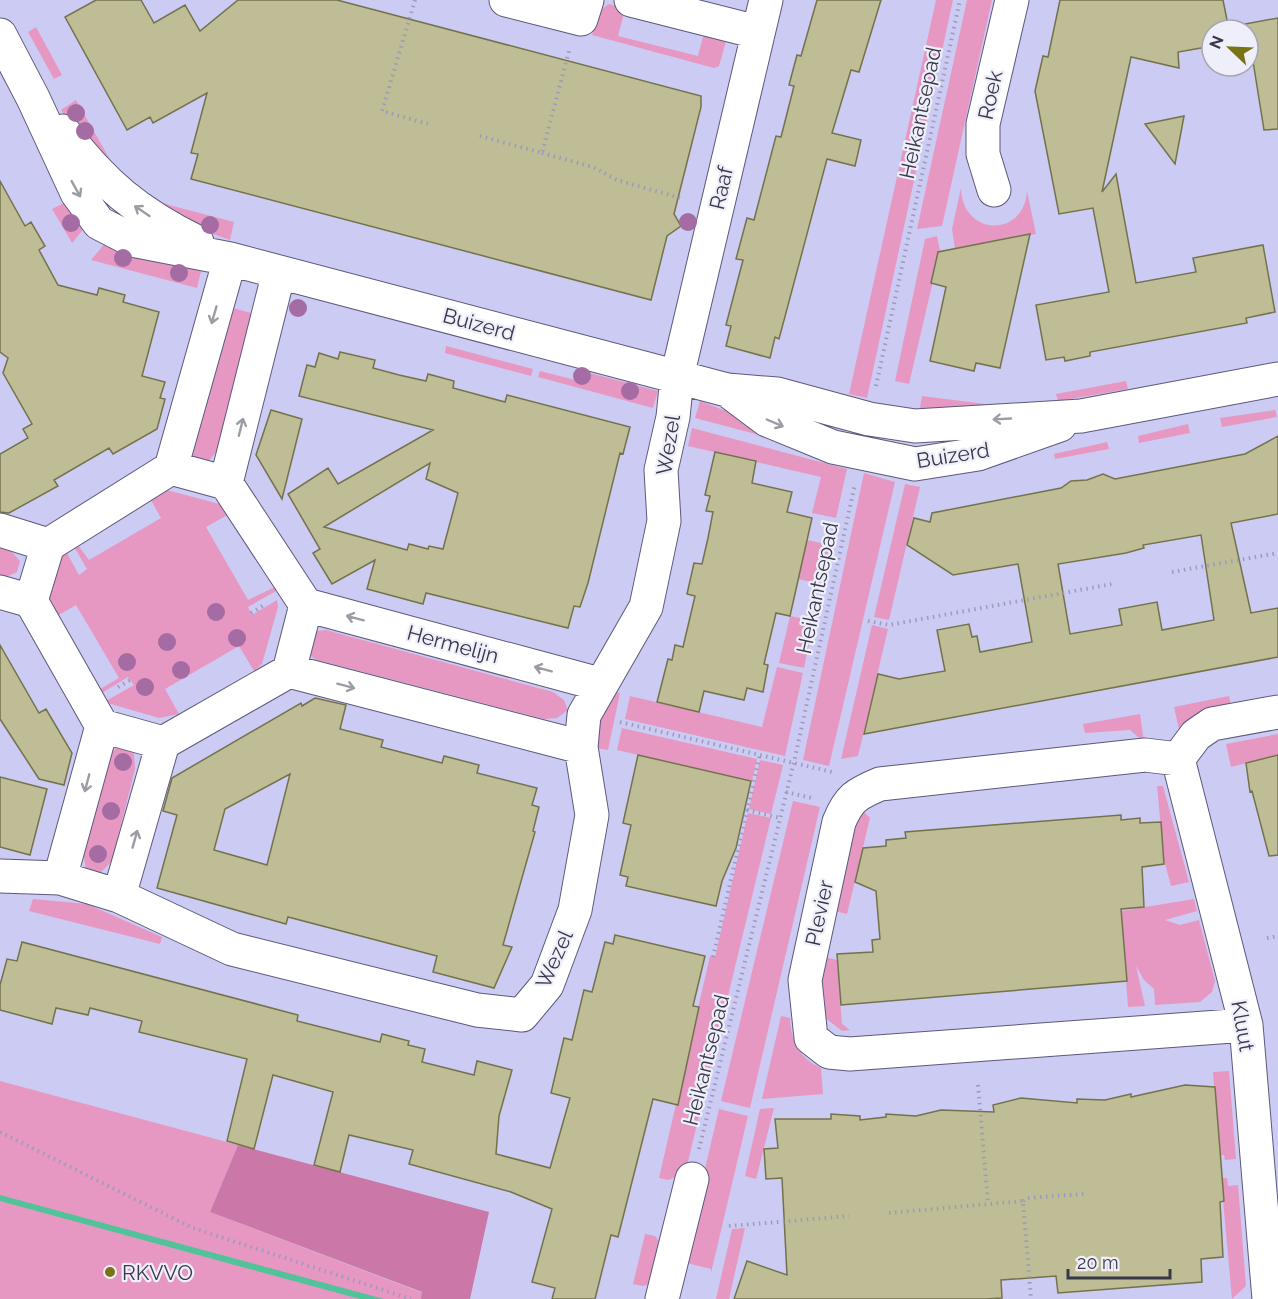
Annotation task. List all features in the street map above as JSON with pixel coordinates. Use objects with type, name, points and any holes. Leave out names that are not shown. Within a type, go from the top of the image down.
[{"type":"street","points":[[506,0],[581,18],[587,0]]},
{"type":"street","points":[[631,0],[758,32]]},
{"type":"street","name":"Raaf","points":[[677,377],[766,0]]},
{"type":"street","name":"Roek","points":[[994,190],[982,154],[983,124],[1011,0]]},
{"type":"street","name":"Buizerd","points":[[0,35],[33,98],[77,193],[99,223],[132,240],[230,259],[727,390],[777,394],[869,419],[915,426],[1081,416],[1278,379]]},
{"type":"street","points":[[31,601],[48,545],[171,468],[230,259]]},
{"type":"street","points":[[226,483],[279,272]]},
{"type":"street","name":"Wezel","points":[[0,876],[60,878],[119,896],[232,949],[477,1010],[522,1015],[547,985],[575,910],[591,815],[581,747],[584,715],[646,607],[664,521],[661,470],[673,417],[677,377]]},
{"type":"street","name":"Buizerd","points":[[727,390],[767,420],[833,447],[915,464],[978,454],[1081,416]]},
{"type":"street","points":[[171,468],[226,483],[306,605],[289,671]]},
{"type":"street","points":[[0,530],[48,545]]},
{"type":"street","points":[[0,592],[31,601],[102,726],[163,743]]},
{"type":"street","name":"Hermelijn","points":[[306,605],[600,684]]},
{"type":"street","points":[[119,896],[163,743],[289,671],[581,747]]},
{"type":"street","points":[[1178,759],[1196,735],[1212,724],[1278,711]]},
{"type":"street","points":[[60,878],[102,726]]},
{"type":"street","name":"Plevier","points":[[1178,759],[1145,755],[880,784],[859,792],[847,804],[839,822],[805,980],[811,1038],[829,1052],[850,1053],[1246,1025]]},
{"type":"street","name":"Kluut","points":[[1178,759],[1246,1025],[1269,1299]]},
{"type":"street","points":[[662,1299],[692,1179]]},
{"type":"path","points":[[415,0],[382,111],[432,125]]},
{"type":"path","name":"Heikantsepad","points":[[869,419],[960,0]]},
{"type":"path","points":[[542,153],[570,47]]},
{"type":"path","points":[[480,136],[593,167],[617,180],[690,200]]},
{"type":"path","name":"Heikantsepad","points":[[692,1179],[794,762],[861,454]]},
{"type":"path","points":[[1172,572],[1278,553]]},
{"type":"path","points":[[868,621],[889,625],[1112,584]]},
{"type":"path","points":[[620,722],[833,772]]},
{"type":"path","points":[[713,957],[760,754]]},
{"type":"path","points":[[747,810],[780,818]]},
{"type":"path","points":[[1267,938],[1278,936]]},
{"type":"path","points":[[978,1085],[988,1204]]},
{"type":"path","points":[[0,1132],[193,1228],[411,1299]]},
{"type":"path","points":[[889,1213],[1084,1194]]},
{"type":"path","points":[[1023,1201],[1031,1299]]},
{"type":"path","points":[[729,1226],[849,1216]]},
{"type":"shaded area","points":[[936,0],[953,0],[867,398],[849,394]]},
{"type":"shaded area","points":[[967,0],[992,0],[942,226],[917,229]]},
{"type":"shaded area","points":[[609,4],[625,9],[618,36],[698,56],[705,29],[727,38],[719,66],[714,68],[592,35],[599,11]]},
{"type":"shaded area","points":[[36,27],[62,75],[54,79],[28,32]]},
{"type":"shaded area","points":[[76,100],[116,170],[74,132],[61,110]]},
{"type":"shaded area","points":[[961,188],[964,204],[971,215],[982,223],[993,226],[1005,224],[1016,218],[1023,207],[1027,191],[1036,234],[955,249],[952,229]]},
{"type":"shaded area","points":[[146,195],[169,205],[234,222],[230,240],[196,228]]},
{"type":"shaded area","points":[[68,201],[86,226],[72,243],[52,209]]},
{"type":"shaded area","points":[[937,236],[940,251],[909,384],[895,381],[925,239]]},
{"type":"shaded area","points":[[106,242],[126,251],[201,271],[197,288],[91,260]]},
{"type":"shaded area","points":[[225,306],[255,314],[220,447],[208,462],[192,459],[190,452]]},
{"type":"shaded area","points":[[446,346],[533,369],[531,376],[445,353]]},
{"type":"shaded area","points":[[578,370],[658,391],[653,408],[538,377],[540,371],[575,380]]},
{"type":"shaded area","points":[[1126,381],[1128,389],[1058,401],[1056,394]]},
{"type":"shaded area","points":[[922,396],[985,404],[985,406],[919,414]]},
{"type":"shaded area","points":[[700,401],[739,416],[793,444],[695,418]]},
{"type":"shaded area","points":[[1275,410],[1277,417],[1222,427],[1220,418]]},
{"type":"shaded area","points":[[1188,424],[1190,433],[1139,443],[1138,436]]},
{"type":"shaded area","points":[[692,428],[847,469],[836,518],[812,513],[821,477],[688,446]]},
{"type":"shaded area","points":[[1107,442],[1109,449],[1055,459],[1054,454]]},
{"type":"shaded area","points":[[864,473],[895,482],[829,766],[803,760]]},
{"type":"shaded area","points":[[905,484],[920,487],[889,620],[874,617]]},
{"type":"shaded area","points":[[167,490],[223,505],[231,513],[206,527],[248,600],[275,587],[276,591],[248,607],[252,615],[277,600],[278,607],[262,664],[254,671],[239,646],[165,689],[179,714],[159,718],[104,702],[134,685],[128,677],[97,696],[95,692],[119,678],[76,605],[52,619],[48,606],[63,546],[79,575],[87,569],[69,538],[72,537],[89,560],[161,518],[147,493]]},
{"type":"shaded area","points":[[807,540],[830,545],[821,584],[798,579]]},
{"type":"shaded area","points":[[0,548],[11,551],[20,561],[17,572],[4,578],[0,577]]},
{"type":"shaded area","points":[[790,616],[814,621],[804,668],[779,663]]},
{"type":"shaded area","points":[[872,625],[888,629],[858,756],[841,759]]},
{"type":"shaded area","points":[[326,630],[553,692],[564,700],[568,710],[557,718],[544,719],[317,660],[309,655],[314,631]]},
{"type":"shaded area","points":[[777,667],[803,673],[785,756],[625,719],[630,696],[762,727]]},
{"type":"shaded area","points":[[610,691],[620,693],[608,750],[597,748],[598,715]]},
{"type":"shaded area","points":[[1229,696],[1231,705],[1196,717],[1180,734],[1174,707]]},
{"type":"shaded area","points":[[1140,714],[1144,742],[1130,730],[1085,733],[1083,724]]},
{"type":"shaded area","points":[[622,728],[757,759],[752,781],[617,750]]},
{"type":"shaded area","points":[[1278,734],[1278,755],[1231,767],[1226,744]]},
{"type":"shaded area","points":[[119,745],[128,745],[134,754],[135,769],[112,861],[97,876],[86,870],[83,852],[111,753]]},
{"type":"shaded area","points":[[760,760],[783,765],[771,814],[749,809]]},
{"type":"shaded area","points":[[1157,786],[1163,786],[1189,882],[1171,886],[1164,860]]},
{"type":"shaded area","points":[[793,801],[820,807],[750,1108],[721,1101]]},
{"type":"shaded area","points":[[862,810],[870,818],[847,914],[835,911],[856,819]]},
{"type":"shaded area","points":[[748,813],[771,818],[685,1174],[668,1180],[659,1178],[710,956],[715,957]]},
{"type":"shaded area","points":[[33,899],[87,904],[162,937],[160,944],[29,911]]},
{"type":"shaded area","points":[[1194,899],[1197,911],[1165,920],[1180,925],[1199,920],[1215,981],[1212,992],[1200,1002],[1155,1005],[1154,989],[1144,980],[1136,966],[1145,1006],[1128,1007],[1121,911]]},
{"type":"shaded area","points":[[824,957],[837,960],[842,1024],[850,1030],[842,1031],[819,1013],[818,989]]},
{"type":"shaded area","points":[[781,1016],[790,1018],[794,1041],[802,1054],[821,1068],[823,1094],[762,1099]]},
{"type":"shaded area","points":[[1229,1071],[1236,1159],[1225,1160],[1224,1155],[1219,1155],[1213,1072]]},
{"type":"shaded area","points":[[0,1081],[238,1145],[210,1212],[423,1293],[421,1299],[0,1299]]},
{"type":"shaded area","points":[[774,1108],[756,1179],[745,1176],[760,1109]]},
{"type":"shaded area","points":[[719,1109],[748,1116],[711,1273],[711,1269],[683,1262]]},
{"type":"shaded area","points":[[238,1145],[489,1212],[470,1299],[421,1299],[422,1292],[210,1212]]},
{"type":"shaded area","points":[[1221,1178],[1227,1178],[1228,1186],[1238,1185],[1246,1286],[1232,1299]]},
{"type":"shaded area","points":[[0,1195],[384,1299],[360,1299],[0,1201]]},
{"type":"shaded area","points":[[745,1228],[729,1299],[716,1299],[732,1229]]},
{"type":"shaded area","points":[[645,1234],[655,1236],[663,1246],[654,1283],[643,1286],[633,1284]]},
{"type":"building","points":[[96,0],[141,0],[154,23],[185,5],[200,31],[238,0],[337,0],[701,96],[701,107],[674,214],[681,226],[667,236],[651,300],[191,179],[198,154],[191,153],[207,93],[153,123],[150,117],[127,130],[65,17]]},
{"type":"building","points":[[817,0],[881,0],[859,72],[851,70],[832,133],[861,140],[855,166],[827,159],[779,339],[775,337],[770,358],[726,346],[731,326],[726,325],[743,260],[736,259],[747,218],[754,220],[776,136],[781,137],[794,86],[789,85],[797,55],[801,56]]},
{"type":"building","points":[[1060,0],[1223,0],[1227,18],[1200,18],[1200,48],[1178,52],[1179,68],[1131,57],[1102,192],[1116,174],[1136,283],[1196,272],[1193,258],[1263,245],[1275,312],[1246,318],[1247,323],[1090,352],[1090,356],[1065,361],[1064,357],[1046,360],[1036,305],[1109,292],[1093,208],[1059,214],[1035,91],[1043,56],[1048,57]]},
{"type":"building","points":[[1278,18],[1278,129],[1264,130],[1256,78],[1260,78],[1260,21]]},
{"type":"building","points":[[1184,116],[1175,164],[1145,124]]},
{"type":"building","points":[[0,181],[25,226],[31,222],[45,246],[39,250],[58,285],[97,295],[99,288],[125,295],[123,302],[159,312],[142,376],[165,382],[160,398],[165,399],[157,429],[113,454],[109,448],[54,480],[58,486],[9,513],[0,512],[0,454],[28,438],[23,429],[32,424],[3,373],[8,358],[0,352]]},
{"type":"building","points":[[1030,234],[1000,368],[976,363],[974,371],[930,361],[946,287],[931,283],[938,252]]},
{"type":"building","points":[[340,352],[375,360],[373,368],[399,375],[426,381],[428,374],[454,381],[453,388],[505,402],[507,395],[630,427],[623,454],[620,453],[588,583],[580,607],[574,606],[568,628],[426,593],[423,604],[367,589],[375,560],[332,584],[313,553],[320,549],[288,494],[328,468],[338,484],[433,430],[299,396],[307,365],[315,367],[319,353],[338,359]],"holes":[[[430,463],[426,479],[458,493],[443,549],[429,546],[428,549],[409,544],[407,550],[324,527]]]},
{"type":"building","points":[[271,410],[302,419],[282,499],[256,455]]},
{"type":"building","points":[[1278,436],[1278,514],[1231,523],[1251,613],[1278,608],[1278,657],[864,734],[878,674],[899,679],[945,671],[937,630],[969,624],[972,637],[977,636],[980,652],[1032,642],[1018,564],[953,575],[907,545],[914,518],[930,522],[932,513],[1061,488],[1071,481],[1087,480],[1103,474],[1115,479],[1245,454]],"holes":[[[1201,535],[1214,620],[1162,630],[1157,602],[1119,609],[1122,625],[1070,634],[1058,564],[1126,553],[1144,548],[1143,545]]]},
{"type":"building","points":[[715,452],[756,461],[752,483],[792,492],[787,512],[812,518],[790,616],[776,613],[764,664],[768,665],[763,692],[747,688],[744,700],[704,691],[699,712],[657,702],[668,659],[672,660],[675,645],[683,647],[695,596],[687,594],[694,563],[702,564],[708,538],[713,512],[706,511],[710,496],[705,495]]},
{"type":"building","points":[[0,645],[39,713],[46,709],[72,753],[64,785],[39,779],[0,719]]},
{"type":"building","points":[[315,698],[346,705],[340,729],[383,740],[381,747],[442,763],[444,756],[479,765],[477,773],[537,788],[532,805],[539,807],[533,831],[535,832],[503,945],[512,947],[494,988],[433,972],[437,956],[288,917],[286,924],[157,888],[177,815],[163,811],[172,778],[301,703],[302,706]],"holes":[[[290,774],[267,865],[214,850],[225,809]]]},
{"type":"building","points":[[638,755],[751,781],[736,848],[722,881],[716,906],[626,886],[628,877],[620,875],[631,825],[623,823]]},
{"type":"building","points":[[1278,755],[1278,855],[1269,856],[1252,791],[1250,792],[1246,763]]},
{"type":"building","points":[[0,777],[47,789],[30,855],[0,847]]},
{"type":"building","points":[[1121,815],[1121,820],[1140,818],[1140,823],[1161,822],[1164,864],[1142,867],[1144,907],[1121,909],[1127,981],[841,1005],[837,954],[873,952],[872,940],[880,939],[876,891],[855,882],[863,848],[886,846],[886,840],[906,838],[905,832]]},
{"type":"building","points":[[615,935],[705,956],[693,1006],[699,1007],[678,1105],[653,1099],[618,1237],[611,1235],[595,1299],[552,1299],[555,1288],[532,1282],[552,1209],[511,1192],[409,1164],[413,1150],[349,1135],[340,1172],[314,1165],[333,1092],[273,1075],[254,1149],[227,1141],[247,1059],[139,1032],[142,1021],[90,1008],[88,1015],[56,1008],[52,1024],[0,1010],[0,985],[7,959],[17,961],[22,942],[298,1015],[297,1021],[380,1042],[382,1034],[409,1041],[408,1045],[425,1049],[422,1062],[474,1075],[477,1061],[512,1070],[499,1116],[496,1154],[550,1168],[570,1098],[551,1093],[564,1038],[572,1040],[584,990],[592,992],[605,942],[613,944]]},
{"type":"building","points":[[1185,1085],[1215,1087],[1224,1201],[1220,1202],[1223,1257],[1201,1259],[1202,1282],[1058,1293],[1056,1276],[1001,1280],[1002,1298],[734,1299],[747,1261],[787,1275],[782,1178],[766,1179],[764,1149],[778,1148],[775,1119],[831,1119],[831,1114],[860,1116],[860,1120],[886,1117],[886,1114],[916,1116],[941,1110],[994,1112],[993,1105],[1021,1098],[1077,1103],[1077,1099],[1105,1100],[1131,1094],[1131,1097]]},
{"type":"place","name":"RKVVO","points":[[110,1272]]}]
